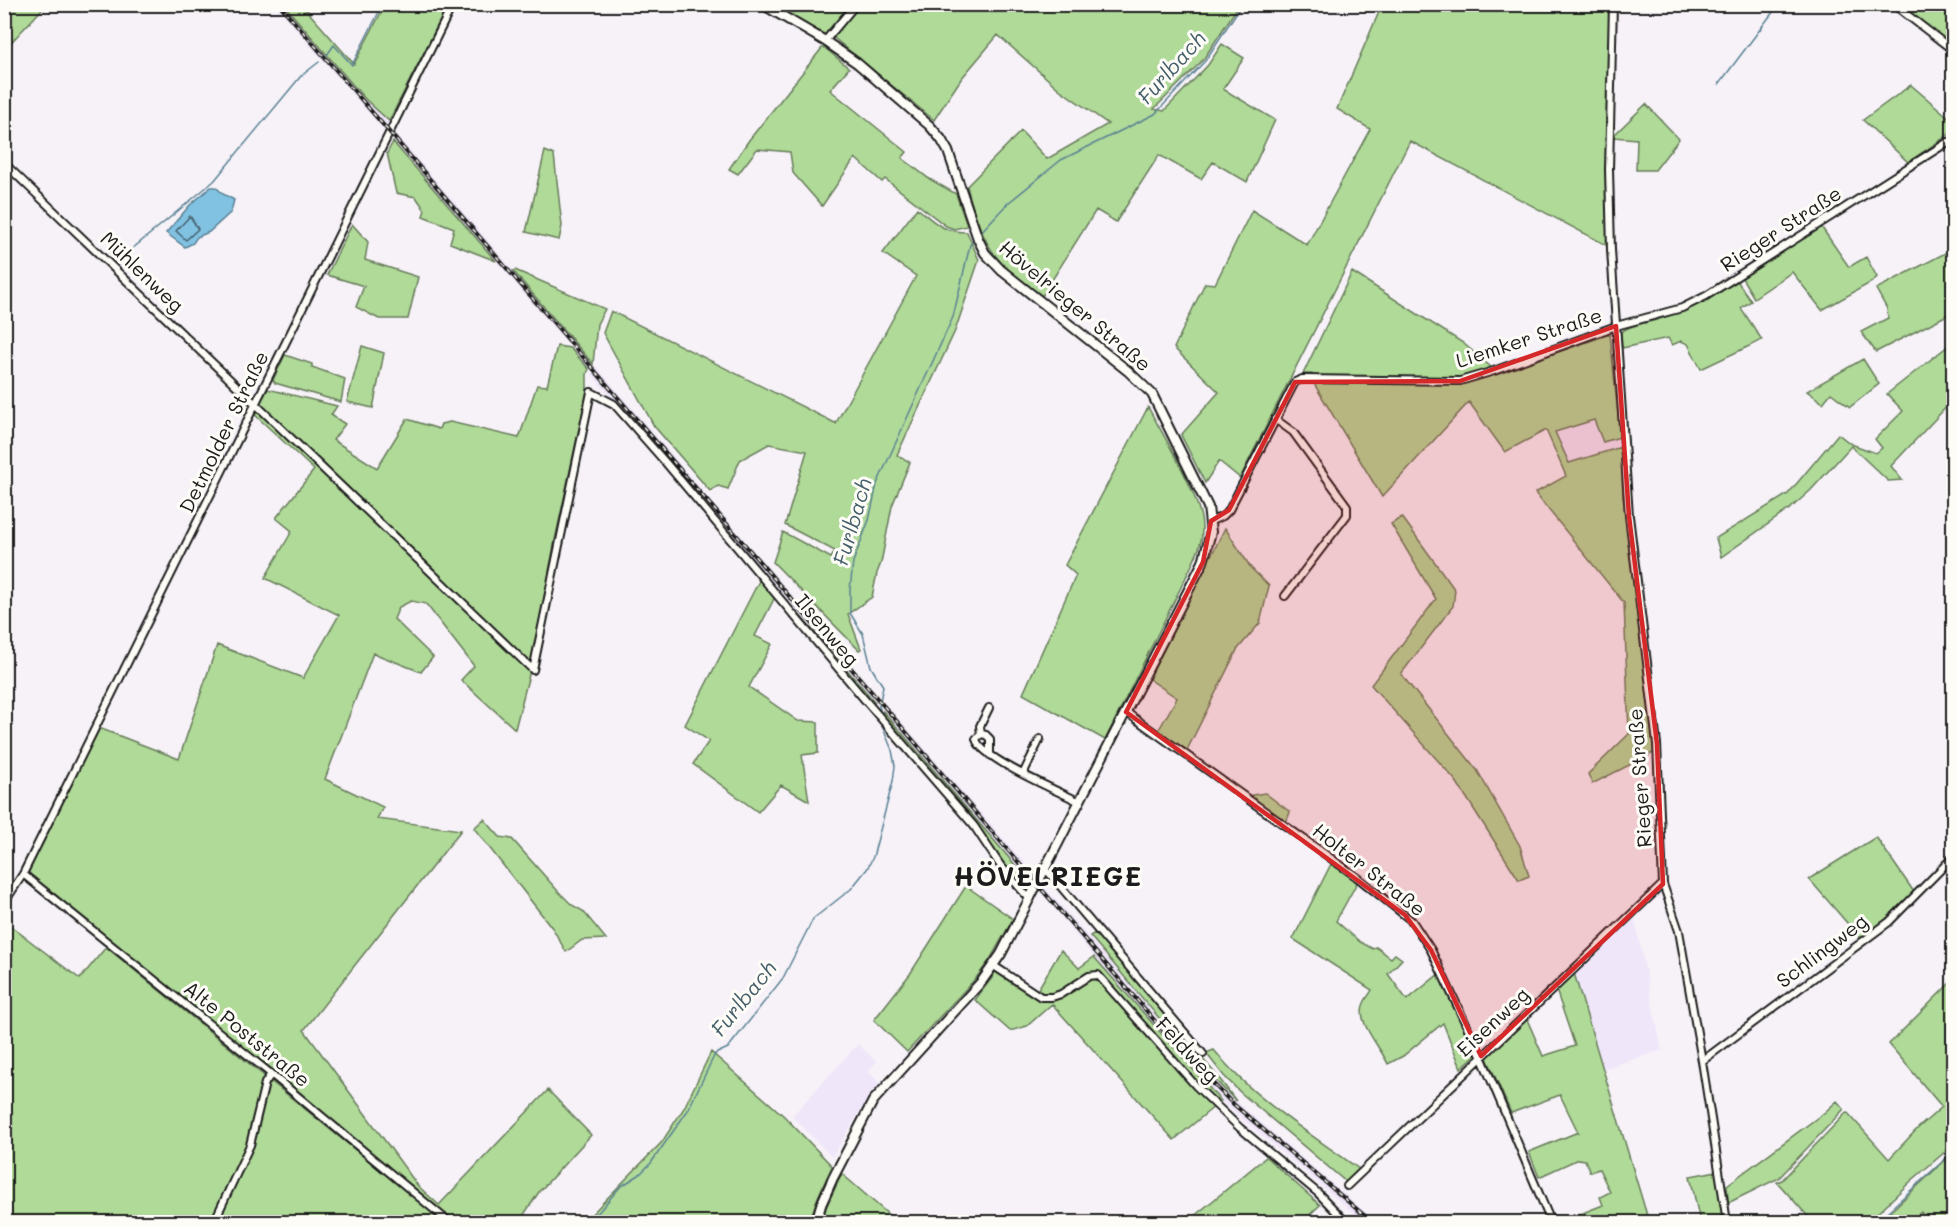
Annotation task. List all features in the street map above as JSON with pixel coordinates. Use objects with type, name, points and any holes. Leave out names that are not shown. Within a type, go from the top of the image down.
[{"type":"main road","name":"Hövelrieger Straße","points":[[762,4],[825,41],[857,63],[900,99],[941,139],[948,151],[979,243],[987,256],[1001,270],[1128,371],[1152,394],[1202,493],[1211,521],[1210,541],[1203,562],[994,966],[873,1101],[827,1191],[816,1222]]},
{"type":"street","name":"Detmolder Straße","points":[[4,903],[23,874],[453,4]]},
{"type":"street","points":[[825,41],[856,4]]},
{"type":"street","name":"Rieger Straße","points":[[1613,4],[1609,169],[1616,326],[1629,516],[1658,744],[1663,884],[1678,931],[1702,1061],[1726,1222]]},
{"type":"street","points":[[1893,4],[1953,51]]},
{"type":"street","name":"Rieger Straße","points":[[1616,326],[1682,308],[1706,296],[1948,142],[1953,141]]},
{"type":"street","name":"Mühlenweg","points":[[4,163],[533,670],[591,392]]},
{"type":"street","name":"Liemker Straße","points":[[1211,521],[1223,516],[1229,510],[1295,382],[1302,379],[1460,381],[1494,371],[1616,326]]},
{"type":"street","name":"Ilsenweg","points":[[591,392],[618,407],[974,826],[1000,866],[1031,898]]},
{"type":"street","points":[[1275,418],[1293,432],[1347,506],[1348,511],[1285,596]]},
{"type":"street","points":[[981,734],[980,726],[989,708]]},
{"type":"street","name":"Holter Straße","points":[[1127,710],[1357,877],[1406,915],[1418,929],[1431,950],[1481,1056],[1551,1222]]},
{"type":"street","points":[[981,734],[976,739],[977,743],[990,755],[1080,802]]},
{"type":"street","points":[[981,734],[990,739],[990,755]]},
{"type":"street","points":[[1023,774],[1040,739]]},
{"type":"street","name":"Schlingweg","points":[[1702,1061],[1889,922],[1953,856]]},
{"type":"street","points":[[1045,870],[1203,1054]]},
{"type":"street","name":"Alte Poststraße","points":[[23,874],[271,1074],[449,1222]]},
{"type":"street","name":"Eisenweg","points":[[1347,1186],[1663,884]]},
{"type":"street","name":"Feldweg","points":[[994,966],[1041,997],[1061,994],[1089,976],[1098,975],[1196,1086],[1240,1128],[1318,1194],[1346,1222]]},
{"type":"street","points":[[214,1222],[250,1145],[265,1083],[271,1074]]},
{"type":"highlighted area","points":[[1616,326],[1629,516],[1657,744],[1663,884],[1481,1056],[1431,950],[1405,915],[1126,712],[1203,562],[1211,521],[1229,510],[1295,382],[1460,381]]},
{"type":"shaded area","points":[[275,5],[284,5],[365,99],[384,115],[389,121],[386,133]]},
{"type":"shaded area","points":[[394,132],[570,336],[593,364],[589,369],[391,139]]},
{"type":"shaded area","points":[[597,367],[878,697],[875,702],[592,375]]},
{"type":"shaded area","points":[[1594,420],[1620,436],[1621,447],[1568,463],[1554,431]]},
{"type":"shaded area","points":[[885,703],[1036,876],[1031,883],[883,711]]},
{"type":"shaded area","points":[[1042,884],[1215,1081],[1377,1222],[1364,1222],[1221,1101],[1094,957],[1040,891]]},
{"type":"shaded area","points":[[1634,915],[1662,1050],[1603,1069],[1574,973]]},
{"type":"shaded area","points":[[858,1044],[877,1062],[868,1071],[880,1084],[869,1097],[832,1157],[792,1116]]},
{"type":"green space","points":[[4,5],[46,5],[5,49]]},
{"type":"green space","points":[[284,5],[302,5],[354,64],[385,5],[448,5],[389,121],[365,99]]},
{"type":"green space","points":[[770,5],[852,5],[826,34],[822,35]]},
{"type":"green space","points":[[860,5],[1239,5],[1203,60],[1154,109],[1164,111],[1208,65],[1222,44],[1244,58],[1223,89],[1275,120],[1247,182],[1213,162],[1201,179],[1159,155],[1116,222],[1096,210],[1042,296],[1009,271],[991,250],[977,219],[967,186],[1021,131],[1047,159],[1108,124],[1059,89],[998,35],[961,79],[934,120],[834,38],[834,35]]},
{"type":"green space","points":[[1382,5],[1611,5],[1608,246],[1410,141],[1240,478],[1219,461],[1205,483],[1181,435],[1219,392],[1174,348],[1205,283],[1215,284],[1252,210],[1307,245],[1370,129],[1337,109]]},
{"type":"green space","points":[[1898,5],[1953,5],[1953,47]]},
{"type":"green space","points":[[822,48],[849,68],[830,90],[907,152],[902,158],[928,178],[956,194],[967,226],[954,229],[946,226],[885,179],[882,182],[855,158],[822,206],[793,173],[790,152],[757,149],[738,174],[729,169],[749,140]]},
{"type":"green space","points":[[1911,85],[1953,121],[1951,133],[1908,162],[1863,120]]},
{"type":"green space","points":[[1646,104],[1679,139],[1655,170],[1636,170],[1637,139],[1612,137]]},
{"type":"green space","points":[[393,142],[496,261],[450,243],[454,228],[423,216],[425,210],[416,197],[396,193],[387,153]]},
{"type":"green space","points":[[545,151],[554,155],[562,226],[559,240],[526,232]]},
{"type":"green space","points":[[917,208],[945,228],[967,232],[979,260],[955,331],[897,455],[910,462],[892,506],[872,597],[848,614],[861,649],[859,650],[773,562],[783,532],[831,558],[835,551],[785,525],[807,451],[769,444],[740,460],[728,489],[718,486],[710,491],[654,426],[603,333],[611,311],[837,424],[916,276],[883,253]]},
{"type":"green space","points":[[352,224],[368,242],[365,260],[418,277],[408,319],[379,319],[356,307],[364,286],[327,275]]},
{"type":"green space","points":[[1820,225],[1849,267],[1866,257],[1877,277],[1822,310],[1792,272],[1754,298],[1742,278]]},
{"type":"green space","points":[[1953,249],[1953,312],[1876,352],[1861,332],[1888,318],[1887,309],[1876,289]]},
{"type":"green space","points":[[513,271],[605,309],[597,324],[593,364]]},
{"type":"green space","points":[[1352,272],[1463,343],[1498,373],[1610,334],[1620,437],[1603,442],[1594,420],[1555,432],[1569,463],[1621,447],[1623,497],[1655,752],[1592,784],[1588,774],[1629,734],[1624,603],[1535,493],[1566,476],[1546,430],[1505,452],[1469,402],[1382,497],[1313,382],[1312,374],[1303,374]]},
{"type":"green space","points":[[1736,282],[1751,301],[1741,308],[1762,340],[1701,369],[1688,344],[1681,341],[1672,345],[1668,338],[1622,348],[1621,332],[1626,329],[1683,310]]},
{"type":"green space","points":[[1953,342],[1953,400],[1891,466],[1902,480],[1888,481],[1851,446],[1811,490],[1791,508],[1721,557],[1716,538],[1788,494],[1838,434],[1851,444],[1876,453],[1882,448],[1875,439],[1903,411],[1887,394]]},
{"type":"green space","points":[[362,346],[384,353],[373,408],[347,402]]},
{"type":"green space","points":[[557,346],[570,348],[589,369],[587,392],[555,540],[531,667],[515,729],[461,680],[474,666],[426,604],[411,601],[399,607],[394,619],[433,657],[421,672],[373,653],[325,779],[383,807],[377,819],[461,830],[304,1030],[418,1186],[439,1205],[548,1090],[591,1135],[539,1192],[519,1222],[452,1222],[28,873],[99,728],[179,759],[217,645],[303,678],[339,615],[265,578],[292,531],[276,518],[314,470],[255,415],[257,412],[260,412],[432,576],[435,570],[260,403],[268,389],[337,406],[331,415],[345,424],[333,440],[377,468],[407,419],[439,429],[441,424],[450,422],[519,438],[537,385],[547,386]]},
{"type":"green space","points":[[285,355],[345,379],[341,402],[275,383],[273,380]]},
{"type":"green space","points":[[1863,359],[1879,384],[1850,407],[1831,393],[1823,403],[1807,391]]},
{"type":"green space","points":[[1148,407],[1181,467],[1196,500],[1202,538],[1191,567],[1105,740],[1023,694],[1076,575],[1065,565]]},
{"type":"green space","points":[[1402,517],[1455,590],[1453,606],[1401,674],[1477,770],[1520,846],[1529,876],[1519,880],[1456,781],[1371,685],[1436,599],[1391,524]]},
{"type":"green space","points":[[1225,528],[1251,568],[1269,586],[1260,623],[1237,650],[1187,750],[1158,731],[1177,698],[1149,679]]},
{"type":"green space","points":[[760,579],[775,597],[755,636],[772,644],[749,687],[798,721],[818,722],[818,753],[802,755],[809,801],[781,785],[758,812],[693,764],[709,741],[685,725]]},
{"type":"green space","points":[[798,613],[875,702],[873,706],[796,614]]},
{"type":"green space","points":[[883,711],[1022,873],[1015,879],[976,824],[882,717]]},
{"type":"green space","points":[[1265,793],[1290,812],[1286,823],[1250,798],[1252,795]]},
{"type":"green space","points":[[484,819],[500,837],[512,839],[557,890],[572,905],[583,911],[606,939],[582,940],[566,952],[553,929],[474,828]]},
{"type":"green space","points":[[1876,837],[1914,892],[1886,919],[1860,938],[1809,879]]},
{"type":"green space","points":[[1331,864],[1358,881],[1336,921],[1360,942],[1373,949],[1376,947],[1391,958],[1395,954],[1402,959],[1388,974],[1407,1000],[1439,974],[1477,1054],[1461,1068],[1443,1023],[1403,1056],[1388,1064],[1363,1018],[1364,1003],[1372,990],[1293,939]]},
{"type":"green space","points":[[966,886],[1013,919],[989,961],[976,978],[907,1052],[874,1020],[910,974]]},
{"type":"green space","points":[[4,921],[80,979],[106,947],[429,1210],[439,1221],[15,1222],[5,1216]]},
{"type":"green space","points":[[1095,933],[1236,1101],[1179,1041],[1090,936]]},
{"type":"green space","points":[[1061,950],[1079,968],[1094,957],[1221,1101],[1174,1140],[1052,1004],[1027,1026],[1010,1031],[975,1000],[998,966],[1037,991]]},
{"type":"green space","points":[[1574,973],[1649,1222],[1560,1222],[1603,1205],[1600,1197],[1610,1192],[1599,1169],[1590,1172],[1585,1160],[1578,1159],[1539,1177],[1529,1152],[1578,1132],[1560,1095],[1511,1113],[1487,1058],[1487,1054],[1526,1017],[1543,1056],[1575,1046],[1556,990]]},
{"type":"green space","points":[[1953,980],[1953,1145],[1868,1222],[1813,1222],[1777,1182],[1782,1180],[1847,1112],[1889,1159],[1918,1128],[1942,1107],[1889,1044]]},
{"type":"green space","points":[[1214,1050],[1229,1068],[1264,1099],[1359,1169],[1346,1182],[1224,1076],[1206,1053]]},
{"type":"green space","points":[[711,1052],[784,1116],[832,1166],[809,1222],[584,1222],[662,1142],[684,1108]]},
{"type":"green space","points":[[1837,1101],[1844,1109],[1779,1178],[1730,1202],[1728,1200],[1727,1185]]},
{"type":"green space","points":[[1953,1153],[1953,1222],[1928,1222],[1921,1212],[1909,1222],[1879,1222]]},
{"type":"green space","points":[[1266,1157],[1320,1205],[1302,1222],[1187,1222]]},
{"type":"green space","points":[[1717,1171],[1725,1222],[1700,1222],[1690,1176]]},
{"type":"green space","points":[[842,1174],[897,1222],[822,1222],[827,1205]]},
{"type":"water","points":[[211,187],[216,187],[234,200],[231,212],[209,232],[197,237],[193,243],[185,247],[166,233],[190,205]]},
{"type":"waterway","points":[[327,55],[334,45],[352,65],[383,4]]},
{"type":"waterway","name":"Furlbach","points":[[979,234],[1008,203],[1061,160],[1155,114],[1205,61],[1242,4]]},
{"type":"waterway","points":[[1719,84],[1779,4]]},
{"type":"waterway","points":[[115,263],[214,181],[301,76],[319,62]]},
{"type":"waterway","name":"Furlbach","points":[[881,713],[879,706],[883,686],[871,667],[863,634],[850,613],[853,562],[869,520],[877,484],[953,317],[970,245],[974,240]]},
{"type":"waterway","name":"Furlbach","points":[[590,1222],[620,1187],[639,1175],[651,1163],[688,1110],[715,1054],[728,1048],[783,978],[813,919],[851,889],[867,869],[873,857],[895,766],[892,750],[880,721]]},
{"type":"waterway","points":[[1876,1222],[1954,1151]]},
{"type":"railway","points":[[279,4],[1174,1043],[1231,1102],[1372,1222]]},
{"type":"district","name":"HÖVELRIEGE","points":[[1048,877]]}]
